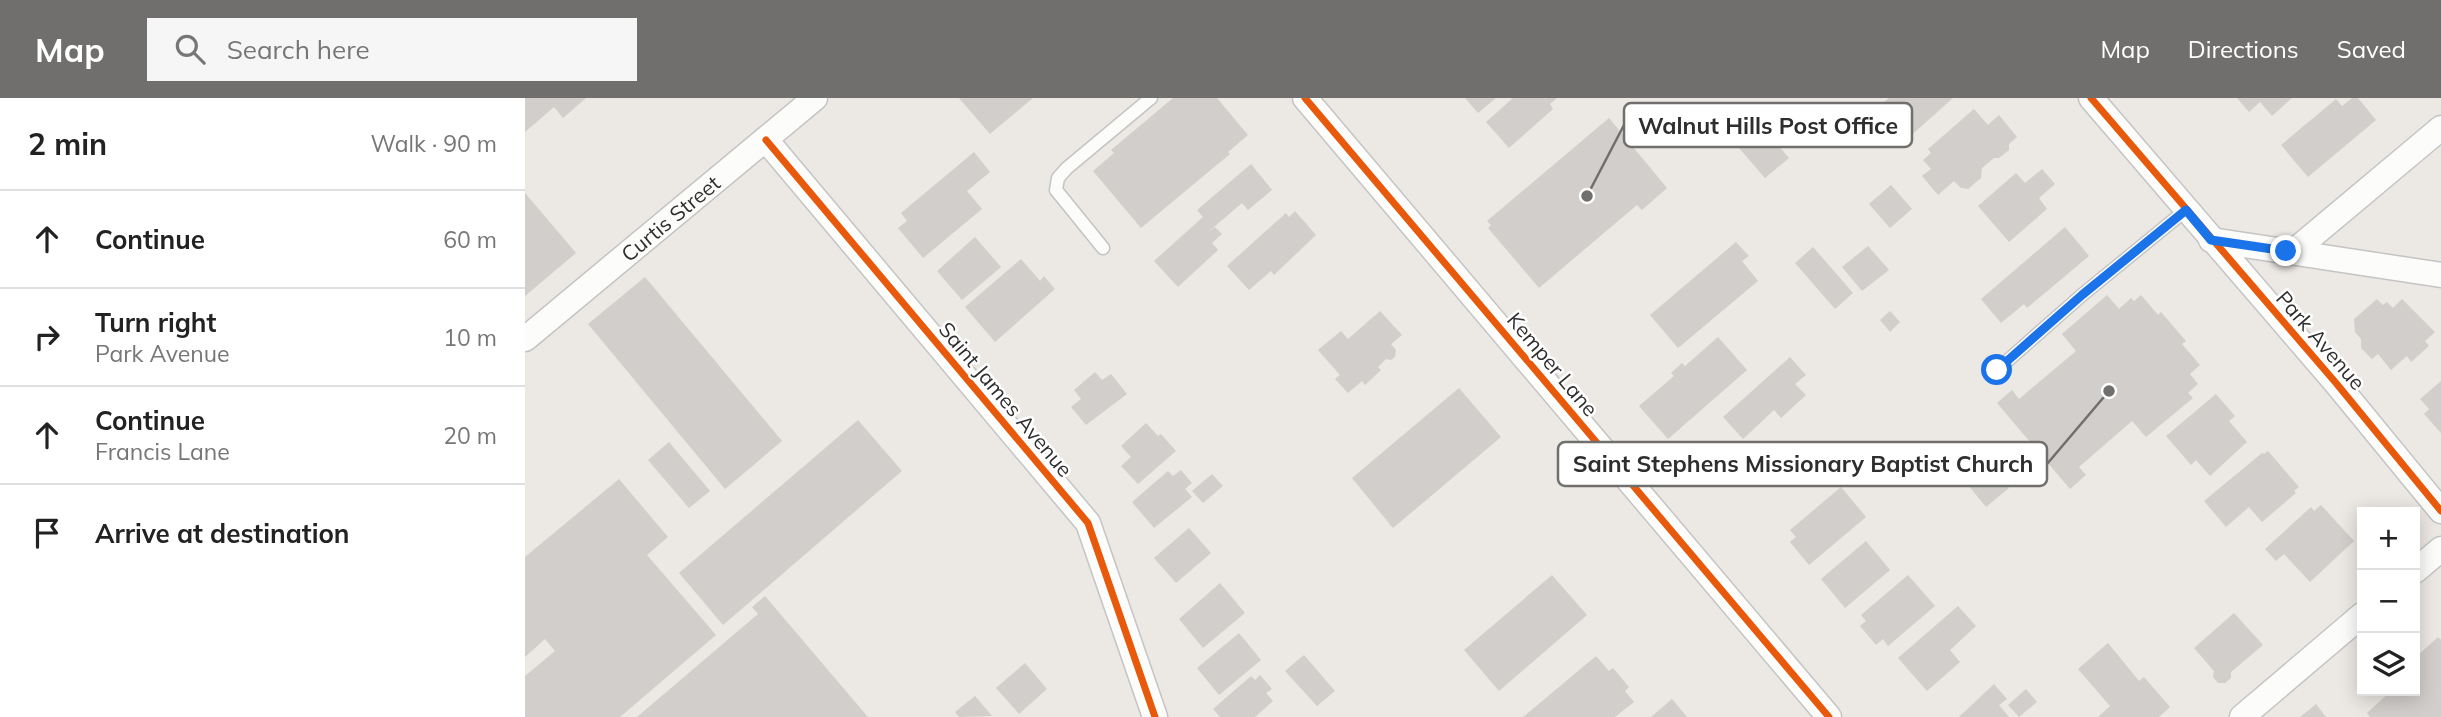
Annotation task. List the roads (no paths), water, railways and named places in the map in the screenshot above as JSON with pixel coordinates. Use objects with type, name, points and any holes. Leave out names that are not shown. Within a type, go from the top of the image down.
[{"type":"street","name":"Curtis Street","points":[[525,338],[815,98]]},
{"type":"street","name":"Kemper Lane","points":[[1305,98],[1829,717]]},
{"type":"street","name":"Park Avenue","points":[[2091,98],[2336,383],[2441,511]]},
{"type":"street","points":[[2293,252],[2441,128]]},
{"type":"street","name":"Saint James Avenue","points":[[766,140],[1088,523],[1155,717]]},
{"type":"street","points":[[2211,240],[2441,275]]},
{"type":"street","points":[[2416,570],[2441,549]]},
{"type":"street","points":[[2242,717],[2357,619]]},
{"type":"lane","points":[[1103,248],[1056,191],[1058,178],[1067,167],[1151,98]]},
{"type":"lane","points":[[1997,370],[2082,295],[2186,210]]},
{"type":"place","name":"Walnut Hills Post Office","points":[[1587,196]]},
{"type":"place","name":"Saint Stephens Missionary Baptist Church","points":[[2109,391]]}]
